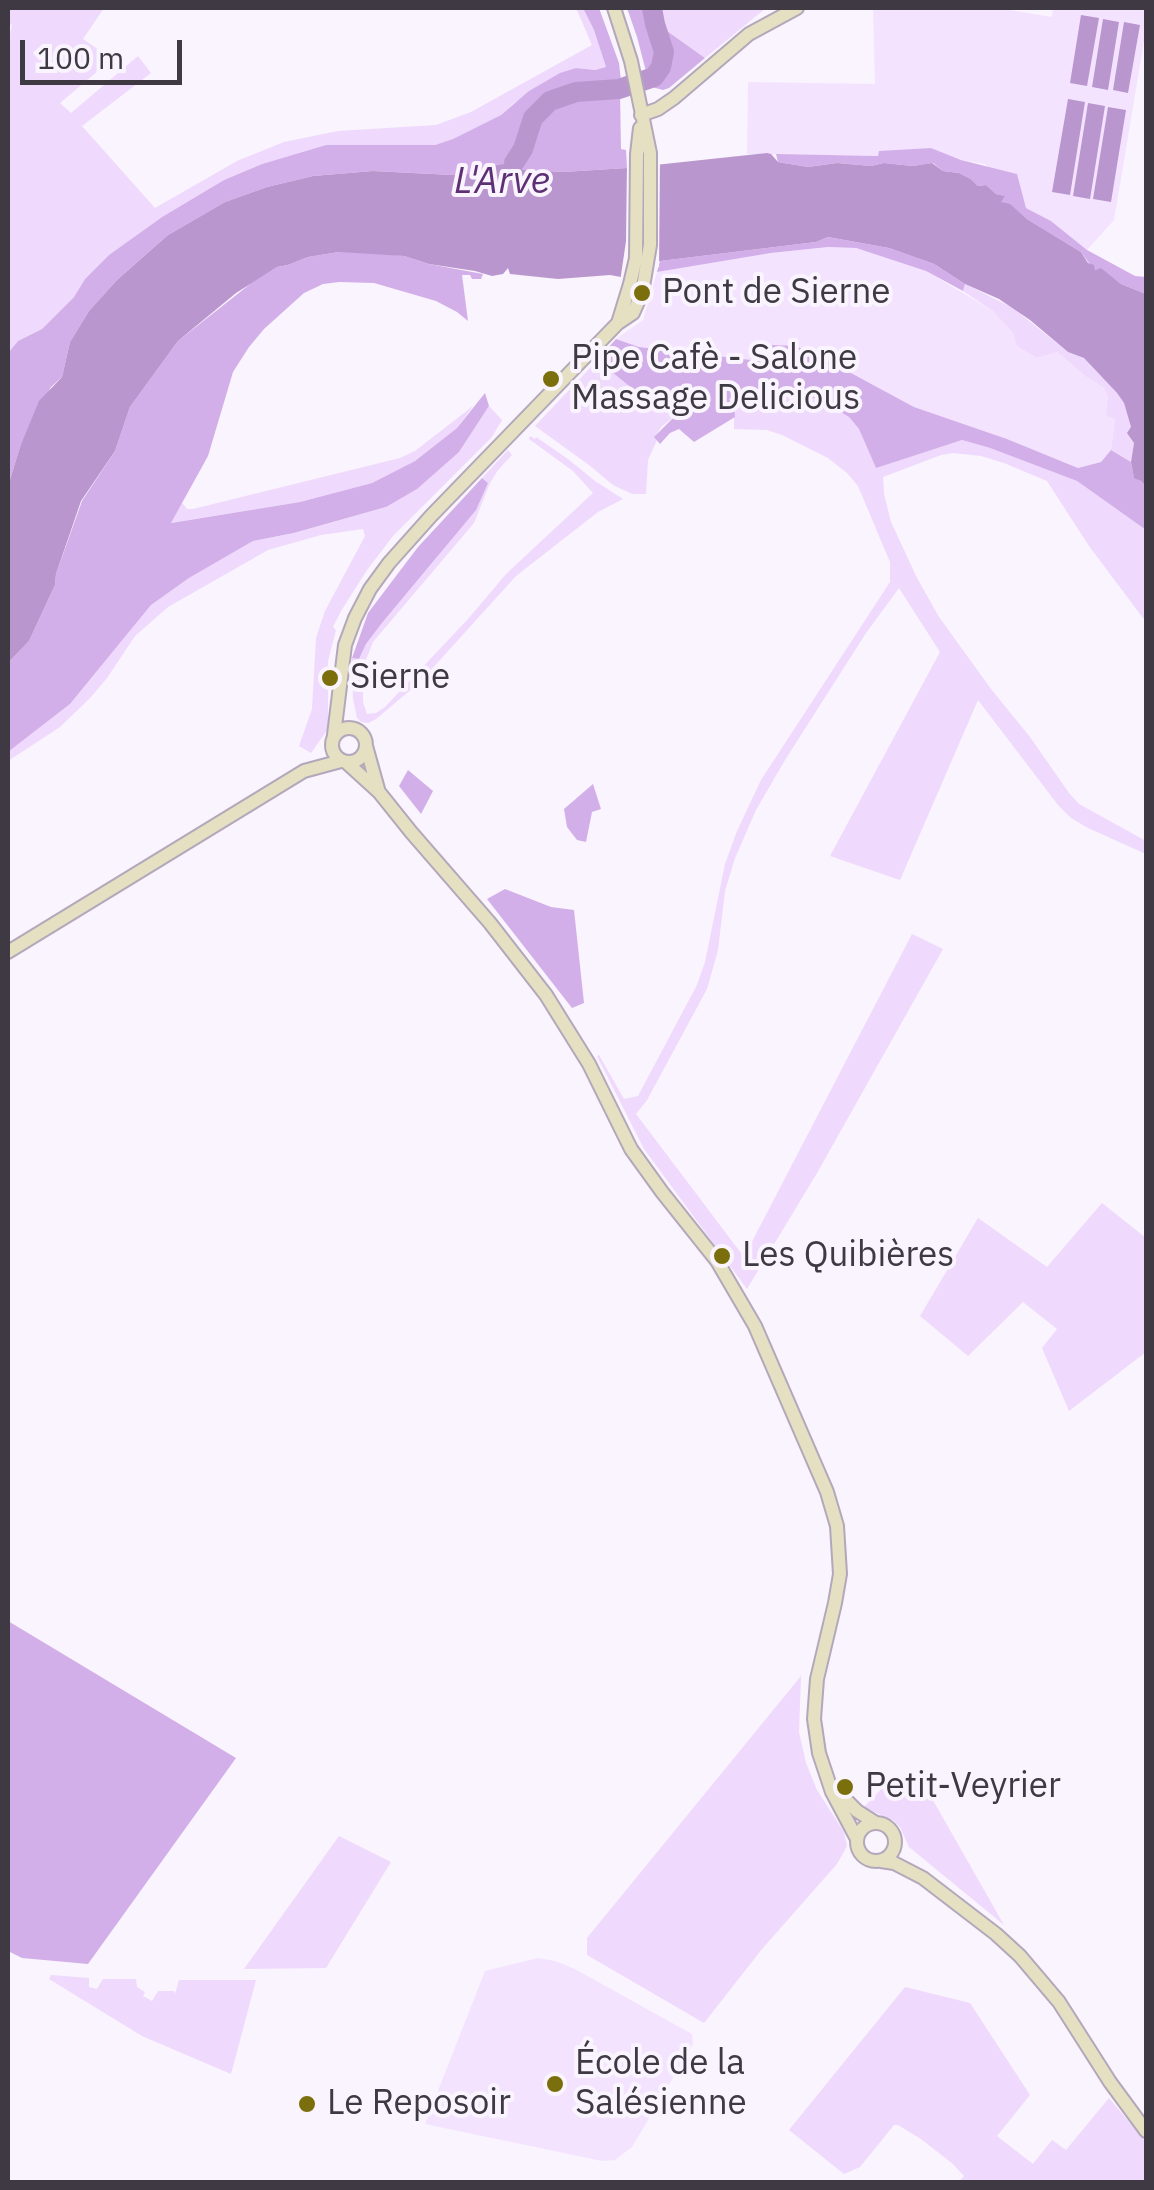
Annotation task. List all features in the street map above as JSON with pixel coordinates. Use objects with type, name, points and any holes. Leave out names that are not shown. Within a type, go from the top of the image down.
[{"type":"main road","points":[[614,8],[640,110],[650,228],[644,283],[636,308],[418,530],[380,575],[349,633],[332,752],[379,792],[546,995],[589,1064],[631,1149],[717,1262],[755,1326],[827,1492],[837,1526],[840,1574],[817,1679],[814,1719],[818,1754],[835,1801],[854,1829],[861,1855],[900,1866],[923,1878],[996,1934],[1042,1980],[1146,2131]]},
{"type":"main road","points":[[640,110],[658,109],[749,34],[797,8]]},
{"type":"main road","points":[[621,320],[634,271],[644,154]]},
{"type":"main road","points":[[340,697],[356,730]]},
{"type":"main road","points":[[8,952],[304,771],[344,728],[363,735],[379,792]]},
{"type":"main road","points":[[304,771],[360,758],[366,746]]},
{"type":"main road","points":[[828,1781],[856,1811],[888,1828],[906,1859],[923,1878]]},
{"type":"main road","points":[[857,1839],[864,1828],[876,1823]]},
{"type":"main road","points":[[881,1860],[890,1855],[894,1840]]},
{"type":"shaded area","points":[[8,8],[104,8],[83,39],[112,59],[60,103],[71,113],[138,56],[151,73],[82,126],[155,208],[237,161],[284,142],[338,131],[436,125],[471,112],[592,45],[576,8],[583,8],[606,67],[576,68],[514,103],[501,115],[435,145],[326,145],[224,180],[109,255],[42,329],[18,341],[8,353],[8,39],[12,24],[8,26]]},
{"type":"shaded area","points":[[583,8],[599,8],[619,63],[621,149],[626,150],[627,168],[563,172],[518,169],[513,163],[452,175],[373,171],[313,176],[225,202],[168,235],[89,311],[70,342],[62,377],[51,387],[20,447],[8,486],[8,353],[18,341],[42,329],[109,255],[224,180],[262,164],[326,145],[435,145],[501,115],[529,91],[560,73],[606,67]]},
{"type":"shaded area","points":[[627,8],[658,8],[660,26],[705,58],[669,88],[652,87]]},
{"type":"shaded area","points":[[658,8],[766,8],[705,58],[660,26]]},
{"type":"shaded area","points":[[873,8],[998,8],[1052,17],[1053,8],[1146,8],[1146,29],[1114,220],[1087,250],[1051,221],[1026,208],[985,164],[931,148],[879,152],[878,156],[747,154],[748,82],[875,84]]},
{"type":"shaded area","points":[[931,148],[1017,174],[1026,208],[1051,221],[1087,250],[1135,276],[1146,277],[1146,294],[1121,284],[1101,269],[1094,270],[1081,252],[1010,205],[999,202],[1004,196],[959,173],[943,171],[933,163],[837,163],[808,167],[778,162],[776,154],[878,156],[879,151]]},
{"type":"shaded area","points":[[828,237],[889,248],[934,264],[965,284],[963,291],[926,271],[856,248],[771,253],[657,272],[660,261],[816,242]]},
{"type":"shaded area","points":[[828,247],[856,248],[926,271],[993,311],[1013,333],[1018,346],[1037,358],[1057,352],[1104,388],[1115,419],[1111,450],[1101,462],[1078,468],[914,407],[814,353],[770,362],[639,347],[616,339],[643,320],[657,272]]},
{"type":"shaded area","points":[[360,251],[404,256],[483,274],[481,279],[462,275],[468,321],[436,301],[374,283],[323,284],[304,293],[264,329],[233,372],[208,456],[171,523],[300,502],[372,483],[415,461],[457,428],[485,393],[489,406],[459,452],[417,489],[386,507],[253,541],[189,578],[151,605],[70,704],[8,752],[8,663],[29,641],[55,585],[82,501],[115,451],[130,407],[178,341],[254,281],[277,267],[308,257]]},
{"type":"shaded area","points":[[965,284],[1013,308],[1068,352],[1084,358],[1117,393],[1131,427],[1131,462],[1111,450],[1115,419],[1106,415],[1108,398],[1104,388],[1057,352],[1037,358],[1017,346],[1013,333],[993,311],[963,291]]},
{"type":"shaded area","points":[[616,339],[639,347],[769,362],[772,345],[795,346],[914,407],[1078,468],[1101,462],[1111,450],[1131,462],[1134,477],[1146,487],[1146,530],[1077,481],[962,440],[876,468],[859,429],[849,417],[808,396],[771,395],[746,403],[741,394],[729,399],[735,417],[694,442],[679,429],[660,444],[654,437],[678,413],[634,390],[606,367],[591,367]]},
{"type":"shaded area","points":[[606,366],[634,390],[678,413],[655,437],[648,460],[646,494],[632,494],[613,485],[535,426],[591,367],[596,370]]},
{"type":"shaded area","points":[[741,394],[747,403],[785,394],[822,401],[849,417],[859,429],[876,467],[962,440],[990,448],[1077,481],[1146,530],[1146,622],[1047,481],[981,456],[953,453],[883,477],[891,522],[939,617],[1069,793],[1079,804],[1146,841],[1146,854],[1071,818],[978,700],[900,880],[830,856],[940,652],[899,588],[866,633],[756,810],[725,891],[718,950],[707,989],[636,1114],[744,1257],[912,934],[943,949],[747,1289],[644,1149],[597,1056],[624,1099],[638,1096],[697,985],[725,864],[761,780],[890,582],[890,562],[858,486],[828,458],[782,435],[767,430],[734,429],[734,407],[729,399]]},
{"type":"shaded area","points":[[473,406],[457,428],[415,461],[372,483],[300,502],[170,523],[182,503],[193,509],[400,458],[415,451]]},
{"type":"shaded area","points":[[489,406],[502,420],[492,437],[393,536],[341,611],[333,627],[336,630],[328,661],[328,729],[311,753],[299,746],[312,709],[316,638],[325,611],[365,536],[363,529],[321,535],[268,550],[168,607],[135,636],[107,678],[60,727],[8,761],[8,752],[70,704],[151,605],[253,541],[386,507],[459,452]]},
{"type":"shaded area","points":[[530,436],[623,499],[598,512],[516,576],[420,682],[376,719],[361,722],[353,699],[352,658],[359,659],[382,623],[437,557],[488,483],[482,478],[508,450],[512,455],[490,483],[474,523],[373,642],[363,667],[367,714],[385,707],[507,573],[593,493]]},
{"type":"shaded area","points":[[482,478],[488,483],[476,510],[382,623],[359,659],[352,658],[368,613],[418,547]]},
{"type":"shaded area","points":[[408,770],[433,791],[421,814],[399,786]]},
{"type":"shaded area","points":[[593,784],[601,809],[592,812],[586,842],[577,840],[567,827],[564,809]]},
{"type":"shaded area","points":[[505,889],[551,907],[574,910],[584,1003],[572,1008],[487,899]]},
{"type":"shaded area","points":[[1102,1203],[1146,1238],[1146,1352],[1069,1411],[1042,1348],[1057,1329],[1023,1302],[968,1356],[920,1316],[978,1218],[1047,1267]]},
{"type":"shaded area","points":[[8,1621],[236,1758],[88,1964],[22,1958],[8,1951]]},
{"type":"shaded area","points":[[801,1676],[799,1732],[806,1763],[817,1790],[844,1832],[847,1846],[837,1864],[704,2023],[587,1955],[587,1938]]},
{"type":"shaded area","points":[[895,1775],[922,1781],[1004,1925],[909,1847],[894,1821],[864,1807]]},
{"type":"shaded area","points":[[339,1836],[391,1862],[326,1968],[244,1969]]},
{"type":"shaded area","name":"École de la Salésienne","points":[[538,1958],[575,1969],[692,2034],[693,2044],[632,2147],[615,2160],[602,2161],[425,2124],[485,1971]]},
{"type":"shaded area","points":[[51,1975],[89,1978],[89,1987],[97,1989],[103,1979],[136,1979],[137,1987],[145,1992],[143,1996],[152,2001],[158,1991],[175,1994],[179,1980],[256,1980],[231,2074],[142,2036],[49,1979]]},
{"type":"shaded area","points":[[905,1987],[970,2003],[1030,2095],[997,2136],[1033,2164],[1052,2140],[1066,2150],[1109,2098],[1146,2142],[1146,2182],[959,2182],[964,2176],[953,2164],[898,2125],[860,2167],[844,2174],[789,2130]]},
{"type":"water","points":[[1081,15],[1099,18],[1087,86],[1070,83]]},
{"type":"water","points":[[1103,19],[1119,22],[1108,90],[1092,87]]},
{"type":"water","points":[[1124,22],[1140,25],[1128,93],[1113,90]]},
{"type":"water","points":[[1068,99],[1085,102],[1070,195],[1052,192]]},
{"type":"water","points":[[1088,103],[1105,106],[1090,199],[1073,196]]},
{"type":"water","points":[[1108,107],[1126,110],[1111,202],[1093,199]]},
{"type":"water","name":"L'Arve","points":[[767,153],[778,162],[808,167],[837,163],[932,163],[943,171],[959,173],[978,186],[986,185],[1005,196],[1001,202],[1010,204],[1081,252],[1095,270],[1101,268],[1121,284],[1146,294],[1146,487],[1134,478],[1134,443],[1127,433],[1131,427],[1124,403],[1084,358],[1068,352],[999,299],[934,264],[889,248],[828,237],[816,242],[660,261],[621,277],[558,279],[510,274],[508,268],[503,274],[492,276],[404,256],[339,252],[277,267],[236,293],[178,341],[130,407],[115,451],[81,501],[55,585],[29,641],[8,663],[8,486],[20,447],[39,401],[62,377],[70,342],[89,311],[168,235],[225,202],[313,176],[373,171],[452,175],[514,163],[518,169],[563,172]]},
{"type":"pier","name":"Pont de Sierne","points":[[660,159],[659,267],[620,282],[626,241],[627,163]]},
{"type":"waterway","name":"L'Arve","points":[[514,163],[533,118],[550,101],[576,92],[619,89],[654,77],[664,52],[652,8]]},
{"type":"place","name":"Pont de Sierne","points":[[642,293]]},
{"type":"place","name":"Pipe Cafè - Salone Massage Delicious","points":[[551,379]]},
{"type":"place","name":"Sierne","points":[[330,678]]},
{"type":"place","name":"Les Quibières","points":[[722,1256]]},
{"type":"place","name":"Petit-Veyrier","points":[[845,1787]]},
{"type":"place","name":"École de la Salésienne","points":[[555,2084]]},
{"type":"place","name":"Le Reposoir","points":[[307,2104]]}]
